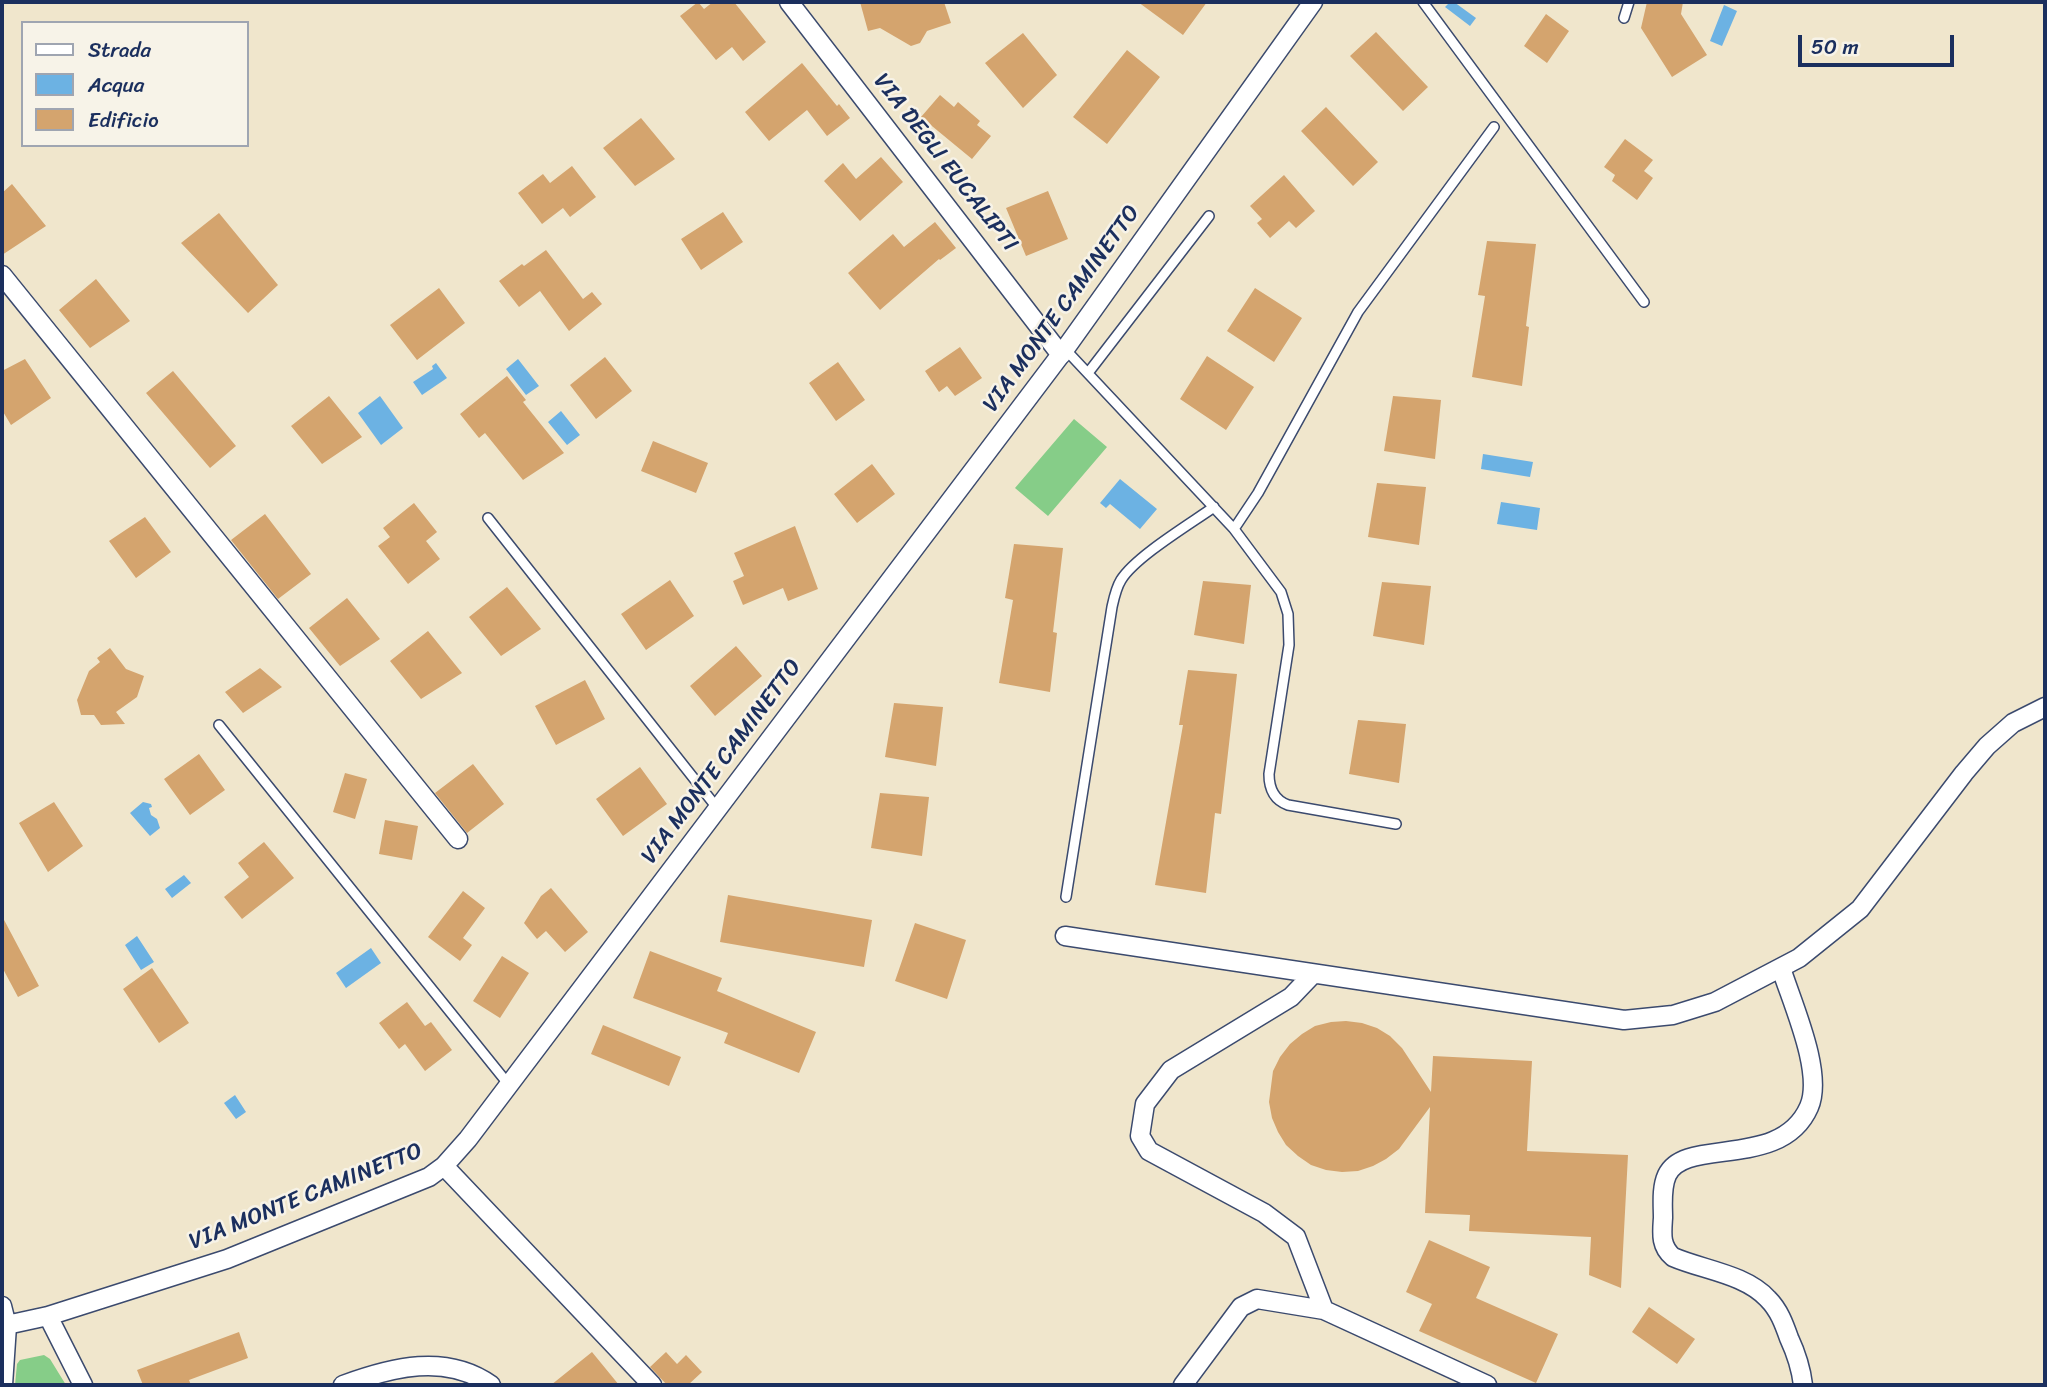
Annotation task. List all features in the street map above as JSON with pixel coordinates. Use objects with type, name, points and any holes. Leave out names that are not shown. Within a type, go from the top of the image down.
[{"type":"street","name":"VIA DEGLI EUCALIPTI","points":[[789,2],[1063,352]]},
{"type":"street","name":"VIA MONTE CAMINETTO","points":[[4,1326],[48,1316],[227,1259],[411,1186],[444,1167],[468,1139],[1063,352],[1313,2]]},
{"type":"street","points":[[2,275],[458,839]]},
{"type":"street","points":[[1065,936],[1624,1020],[1673,1014],[1715,1002],[1799,958],[1860,909],[1987,746],[2013,723],[2045,707]]},
{"type":"street","points":[[1781,968],[1812,1065],[1814,1082],[1810,1105],[1794,1128],[1779,1139],[1761,1146],[1685,1159],[1671,1169],[1665,1182],[1662,1237],[1667,1253],[1673,1257],[1739,1281],[1768,1298],[1780,1316],[1792,1344],[1803,1385]]},
{"type":"street","points":[[1313,974],[1291,997],[1171,1070],[1145,1104],[1140,1136],[1149,1151],[1264,1213],[1296,1237],[1324,1310]]},
{"type":"street","points":[[444,1167],[652,1385]]},
{"type":"street","points":[[1183,1385],[1241,1307],[1257,1299],[1324,1310],[1486,1385]]},
{"type":"street","points":[[2,1306],[3,1385]]},
{"type":"street","points":[[48,1316],[83,1385]]},
{"type":"street","points":[[344,1385],[417,1365],[436,1365],[471,1374],[491,1385]]},
{"type":"lane","points":[[1423,2],[1644,302]]},
{"type":"lane","points":[[1624,18],[1629,2]]},
{"type":"lane","points":[[1234,529],[1258,493],[1358,312],[1494,127]]},
{"type":"lane","points":[[1088,373],[1209,216]]},
{"type":"lane","points":[[1063,352],[1088,373],[1234,529],[1281,592],[1288,614],[1287,662],[1269,774],[1269,782],[1275,796],[1288,805],[1396,824]]},
{"type":"lane","points":[[1066,897],[1117,588],[1125,574],[1139,560],[1214,507]]},
{"type":"lane","points":[[488,518],[718,808]]},
{"type":"lane","points":[[219,725],[509,1085]]},
{"type":"green space","points":[[1074,419],[1107,447],[1048,516],[1015,488]]},
{"type":"green space","points":[[44,1355],[50,1359],[66,1385],[15,1385],[17,1364],[20,1360]]},
{"type":"water","points":[[1454,2],[1476,18],[1470,26],[1445,7]]},
{"type":"water","points":[[1724,5],[1737,11],[1722,46],[1710,41]]},
{"type":"water","points":[[518,359],[539,386],[526,395],[506,369]]},
{"type":"water","points":[[436,363],[447,378],[422,395],[413,382],[433,369],[432,366]]},
{"type":"water","points":[[380,396],[403,428],[381,445],[358,413]]},
{"type":"water","points":[[561,411],[580,435],[567,445],[548,422]]},
{"type":"water","points":[[1483,454],[1533,462],[1530,477],[1481,469]]},
{"type":"water","points":[[1120,479],[1157,509],[1140,529],[1110,504],[1106,508],[1100,503]]},
{"type":"water","points":[[1501,502],[1540,508],[1537,530],[1497,524]]},
{"type":"water","points":[[143,802],[151,804],[151,815],[157,819],[160,828],[150,836],[130,813]]},
{"type":"water","points":[[184,875],[191,883],[172,898],[165,889]]},
{"type":"water","points":[[137,936],[154,962],[141,970],[125,945]]},
{"type":"water","points":[[371,948],[381,963],[346,988],[336,973]]},
{"type":"water","points":[[235,1095],[246,1112],[236,1119],[224,1103]]},
{"type":"building","points":[[698,2],[704,9],[713,2],[734,2],[766,42],[743,61],[732,47],[716,60],[680,16]]},
{"type":"building","points":[[860,2],[944,2],[951,23],[927,31],[920,43],[911,46],[880,28],[868,31]]},
{"type":"building","points":[[1138,2],[1207,2],[1183,35]]},
{"type":"building","points":[[1647,2],[1683,2],[1681,14],[1707,55],[1672,77],[1641,28]]},
{"type":"building","points":[[1546,14],[1569,31],[1547,63],[1524,46]]},
{"type":"building","points":[[1376,32],[1428,87],[1403,111],[1350,56]]},
{"type":"building","points":[[1023,33],[1057,75],[1023,108],[985,63]]},
{"type":"building","points":[[1127,50],[1160,77],[1107,144],[1073,117]]},
{"type":"building","points":[[802,63],[850,118],[827,136],[807,110],[769,141],[745,112]]},
{"type":"building","points":[[940,95],[954,107],[958,102],[980,121],[977,125],[991,136],[972,159],[921,117]]},
{"type":"building","points":[[1326,107],[1378,162],[1353,186],[1301,131]]},
{"type":"building","points":[[641,118],[675,159],[635,186],[603,148]]},
{"type":"building","points":[[1625,139],[1653,160],[1644,171],[1653,178],[1637,200],[1612,181],[1615,175],[1604,167]]},
{"type":"building","points":[[881,157],[903,182],[860,221],[824,181],[843,163],[856,179]]},
{"type":"building","points":[[572,166],[596,197],[570,217],[563,208],[542,224],[518,193],[543,174],[550,183]]},
{"type":"building","points":[[1284,175],[1315,211],[1296,228],[1289,221],[1270,238],[1257,223],[1262,219],[1250,206]]},
{"type":"building","points":[[12,184],[46,226],[2,255],[2,193]]},
{"type":"building","points":[[1048,191],[1068,239],[1026,256],[1006,208]]},
{"type":"building","points":[[723,212],[743,242],[701,270],[681,239]]},
{"type":"building","points":[[219,213],[278,285],[248,313],[181,243]]},
{"type":"building","points":[[935,222],[956,248],[939,259],[880,310],[848,273],[893,234],[904,247]]},
{"type":"building","points":[[1487,241],[1536,244],[1522,386],[1472,377],[1485,296],[1478,295]]},
{"type":"building","points":[[546,250],[583,299],[592,292],[602,304],[569,331],[540,291],[519,307],[499,281]]},
{"type":"building","points":[[96,279],[130,321],[90,348],[59,310]]},
{"type":"building","points":[[439,288],[465,323],[417,360],[390,325]]},
{"type":"building","points":[[1255,288],[1302,318],[1274,362],[1227,331]]},
{"type":"building","points":[[960,347],[982,378],[955,396],[947,386],[939,392],[925,371]]},
{"type":"building","points":[[1207,356],[1254,387],[1226,430],[1180,399]]},
{"type":"building","points":[[605,357],[632,391],[596,419],[570,385]]},
{"type":"building","points":[[25,359],[51,398],[11,425],[2,410],[2,371]]},
{"type":"building","points":[[838,362],[865,400],[836,421],[809,383]]},
{"type":"building","points":[[173,371],[236,446],[210,468],[146,393]]},
{"type":"building","points":[[507,376],[526,400],[523,402],[564,453],[523,480],[485,433],[479,438],[460,414]]},
{"type":"building","points":[[329,396],[362,437],[322,464],[291,426]]},
{"type":"building","points":[[1393,396],[1441,400],[1435,459],[1384,451]]},
{"type":"building","points":[[653,441],[708,463],[696,493],[641,471]]},
{"type":"building","points":[[872,464],[895,494],[857,523],[834,494]]},
{"type":"building","points":[[1377,483],[1426,487],[1419,545],[1368,537]]},
{"type":"building","points":[[414,503],[437,532],[426,541],[440,559],[408,584],[378,546],[390,537],[383,528]]},
{"type":"building","points":[[265,514],[311,574],[278,599],[231,540]]},
{"type":"building","points":[[145,517],[171,552],[136,578],[109,541]]},
{"type":"building","points":[[795,526],[818,589],[788,601],[783,588],[743,605],[733,581],[744,576],[734,553]]},
{"type":"building","points":[[1014,544],[1063,548],[1053,632],[1057,633],[1050,692],[999,683],[1013,600],[1005,598]]},
{"type":"building","points":[[670,580],[694,616],[646,650],[621,614]]},
{"type":"building","points":[[1203,581],[1251,585],[1244,644],[1194,635]]},
{"type":"building","points":[[1382,582],[1431,586],[1424,645],[1373,636]]},
{"type":"building","points":[[507,587],[541,629],[501,656],[469,617]]},
{"type":"building","points":[[347,598],[380,639],[340,666],[309,628]]},
{"type":"building","points":[[428,631],[462,673],[421,699],[390,661]]},
{"type":"building","points":[[736,646],[762,676],[715,716],[690,686]]},
{"type":"building","points":[[110,648],[126,669],[144,676],[137,697],[116,712],[125,724],[101,725],[94,715],[81,715],[77,700],[89,671],[100,662],[97,658]]},
{"type":"building","points":[[260,668],[282,687],[243,713],[225,692]]},
{"type":"building","points":[[1188,670],[1237,674],[1221,814],[1215,813],[1206,893],[1155,885],[1183,725],[1179,725]]},
{"type":"building","points":[[585,680],[605,719],[556,745],[535,706]]},
{"type":"building","points":[[894,703],[943,707],[936,766],[885,757]]},
{"type":"building","points":[[1358,720],[1406,724],[1399,783],[1349,774]]},
{"type":"building","points":[[199,754],[225,790],[190,815],[164,779]]},
{"type":"building","points":[[473,764],[504,804],[467,833],[435,793]]},
{"type":"building","points":[[640,767],[667,804],[623,836],[596,799]]},
{"type":"building","points":[[345,773],[367,779],[355,819],[333,812]]},
{"type":"building","points":[[880,793],[929,797],[922,856],[871,848]]},
{"type":"building","points":[[54,802],[83,846],[48,872],[19,823]]},
{"type":"building","points":[[385,820],[418,826],[412,860],[379,854]]},
{"type":"building","points":[[264,842],[294,878],[242,919],[224,897],[249,877],[238,863]]},
{"type":"building","points":[[551,888],[588,932],[565,952],[546,931],[537,939],[524,923],[541,896]]},
{"type":"building","points":[[463,891],[485,908],[463,938],[472,945],[460,961],[428,937]]},
{"type":"building","points":[[728,895],[872,920],[864,967],[720,942]]},
{"type":"building","points":[[2,916],[39,986],[18,997],[2,967]]},
{"type":"building","points":[[915,923],[966,940],[947,999],[895,981]]},
{"type":"building","points":[[650,951],[722,978],[717,991],[816,1032],[799,1073],[724,1043],[728,1033],[633,998]]},
{"type":"building","points":[[502,956],[529,973],[500,1018],[473,1001]]},
{"type":"building","points":[[152,968],[189,1023],[159,1043],[123,989]]},
{"type":"building","points":[[407,1002],[425,1026],[431,1022],[452,1050],[425,1071],[405,1044],[399,1049],[379,1023]]},
{"type":"building","points":[[1346,1021],[1377,1028],[1390,1036],[1402,1048],[1431,1092],[1433,1056],[1532,1061],[1527,1151],[1628,1155],[1621,1288],[1589,1275],[1591,1237],[1469,1231],[1470,1215],[1425,1213],[1430,1107],[1399,1149],[1373,1166],[1358,1171],[1326,1170],[1311,1165],[1286,1145],[1272,1118],[1269,1102],[1273,1071],[1290,1044],[1302,1034],[1315,1026]]},
{"type":"building","points":[[603,1025],[681,1057],[669,1086],[591,1054]]},
{"type":"building","points":[[1429,1240],[1490,1267],[1476,1298],[1558,1334],[1536,1383],[1419,1331],[1432,1304],[1406,1292]]},
{"type":"building","points":[[1649,1307],[1695,1339],[1677,1364],[1632,1332]]},
{"type":"building","points":[[239,1332],[248,1358],[189,1380],[191,1385],[143,1385],[137,1370]]},
{"type":"building","points":[[592,1352],[619,1385],[551,1385]]},
{"type":"building","points":[[666,1352],[677,1364],[686,1355],[702,1372],[688,1385],[667,1385],[650,1367]]}]
